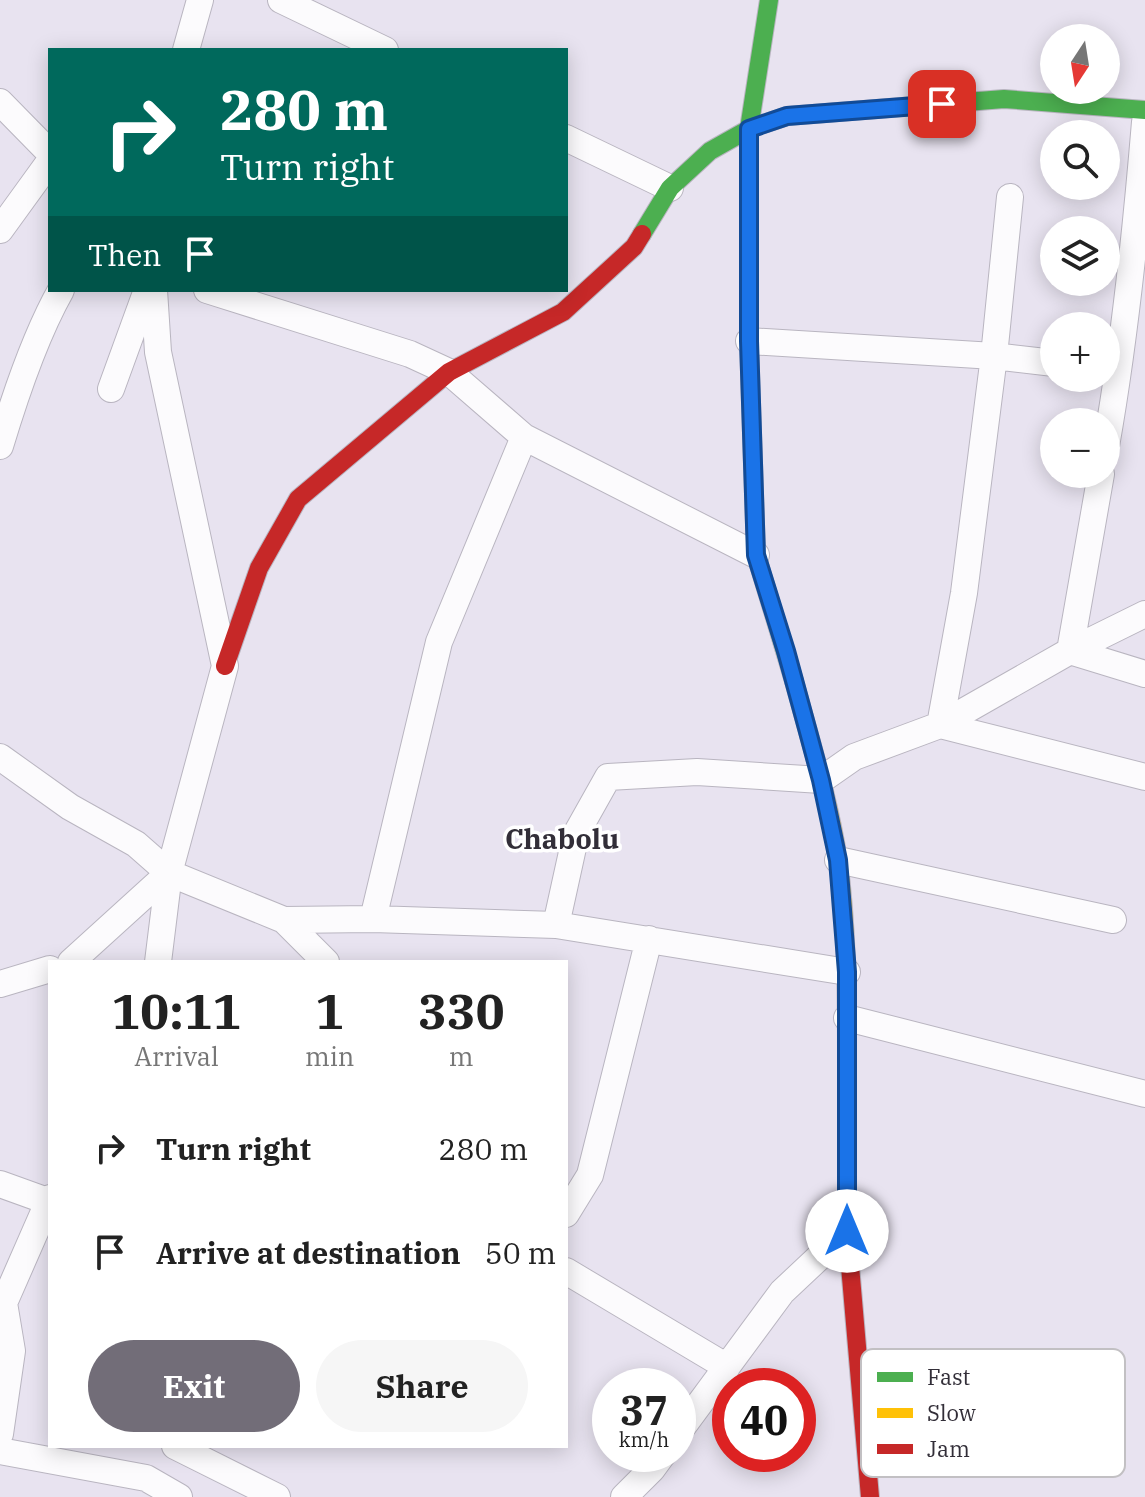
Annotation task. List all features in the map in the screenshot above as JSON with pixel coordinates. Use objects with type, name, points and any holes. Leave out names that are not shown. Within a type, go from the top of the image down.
[{"type":"street","points":[[187,48],[200,0]]},
{"type":"street","points":[[281,0],[381,48]]},
{"type":"street","points":[[769,0],[749,129],[749,341],[756,555],[821,780],[838,860],[847,972],[847,1231],[861,1393]]},
{"type":"street","points":[[158,960],[169,873],[225,666],[259,568],[298,499],[449,372],[563,312],[634,247],[670,188],[710,151],[749,129],[787,116],[1004,99],[1145,110]]},
{"type":"street","points":[[0,102],[48,151]]},
{"type":"street","points":[[1120,324],[1136,220],[1145,122]]},
{"type":"street","points":[[568,139],[670,188]]},
{"type":"street","points":[[0,230],[48,164]]},
{"type":"street","points":[[940,725],[964,593],[994,356],[1010,197]]},
{"type":"street","points":[[0,446],[49,311],[60,292]]},
{"type":"street","points":[[111,389],[146,292]]},
{"type":"street","points":[[154,292],[158,352],[225,666]]},
{"type":"street","points":[[213,292],[410,354],[449,372],[524,437],[756,555]]},
{"type":"street","points":[[749,341],[1040,361]]},
{"type":"street","points":[[373,919],[439,642],[524,437]]},
{"type":"street","points":[[1070,651],[1099,488]]},
{"type":"street","points":[[556,925],[576,834],[608,777],[697,772],[821,780],[854,757],[940,725],[1070,651],[1145,614]]},
{"type":"street","points":[[1070,651],[1145,674]]},
{"type":"street","points":[[940,725],[1145,777]]},
{"type":"street","points":[[0,757],[70,807],[136,844],[169,873],[284,920],[324,960]]},
{"type":"street","points":[[838,860],[1113,920]]},
{"type":"street","points":[[73,960],[169,873]]},
{"type":"street","points":[[284,920],[373,919],[556,925],[847,972]]},
{"type":"street","points":[[568,1211],[590,1175],[649,939]]},
{"type":"street","points":[[0,984],[48,970]]},
{"type":"street","points":[[847,1018],[1145,1094]]},
{"type":"street","points":[[0,1184],[48,1201]]},
{"type":"street","points":[[0,1434],[6,1349],[4,1303],[48,1203]]},
{"type":"street","points":[[696,1409],[782,1292],[847,1231]]},
{"type":"street","points":[[568,1272],[727,1367]]},
{"type":"street","points":[[179,1448],[277,1497]]},
{"type":"street","points":[[0,1451],[179,1497]]},
{"type":"street","points":[[624,1497],[649,1472]]},
{"type":"street","points":[[868,1477],[870,1497]]},
{"type":"traffic: fast","points":[[769,0],[749,129],[749,341],[756,555],[794,681]]},
{"type":"traffic: fast","points":[[642,234],[670,188],[710,151],[749,129],[787,116],[1004,99],[1145,110]]},
{"type":"traffic: slow","points":[[794,681],[838,860],[845,936],[847,1063]]},
{"type":"traffic: jam","points":[[225,666],[259,568],[298,499],[449,372],[563,312],[634,247],[642,234]]},
{"type":"traffic: jam","points":[[847,1063],[847,1231],[861,1393]]},
{"type":"traffic: jam","points":[[868,1477],[870,1497]]},
{"type":"district","name":"Chabolu","points":[[562,838]]},
{"type":"route","points":[[847,1231],[847,972],[838,860],[821,780],[756,555],[749,341],[749,129],[787,116],[942,104]]}]
